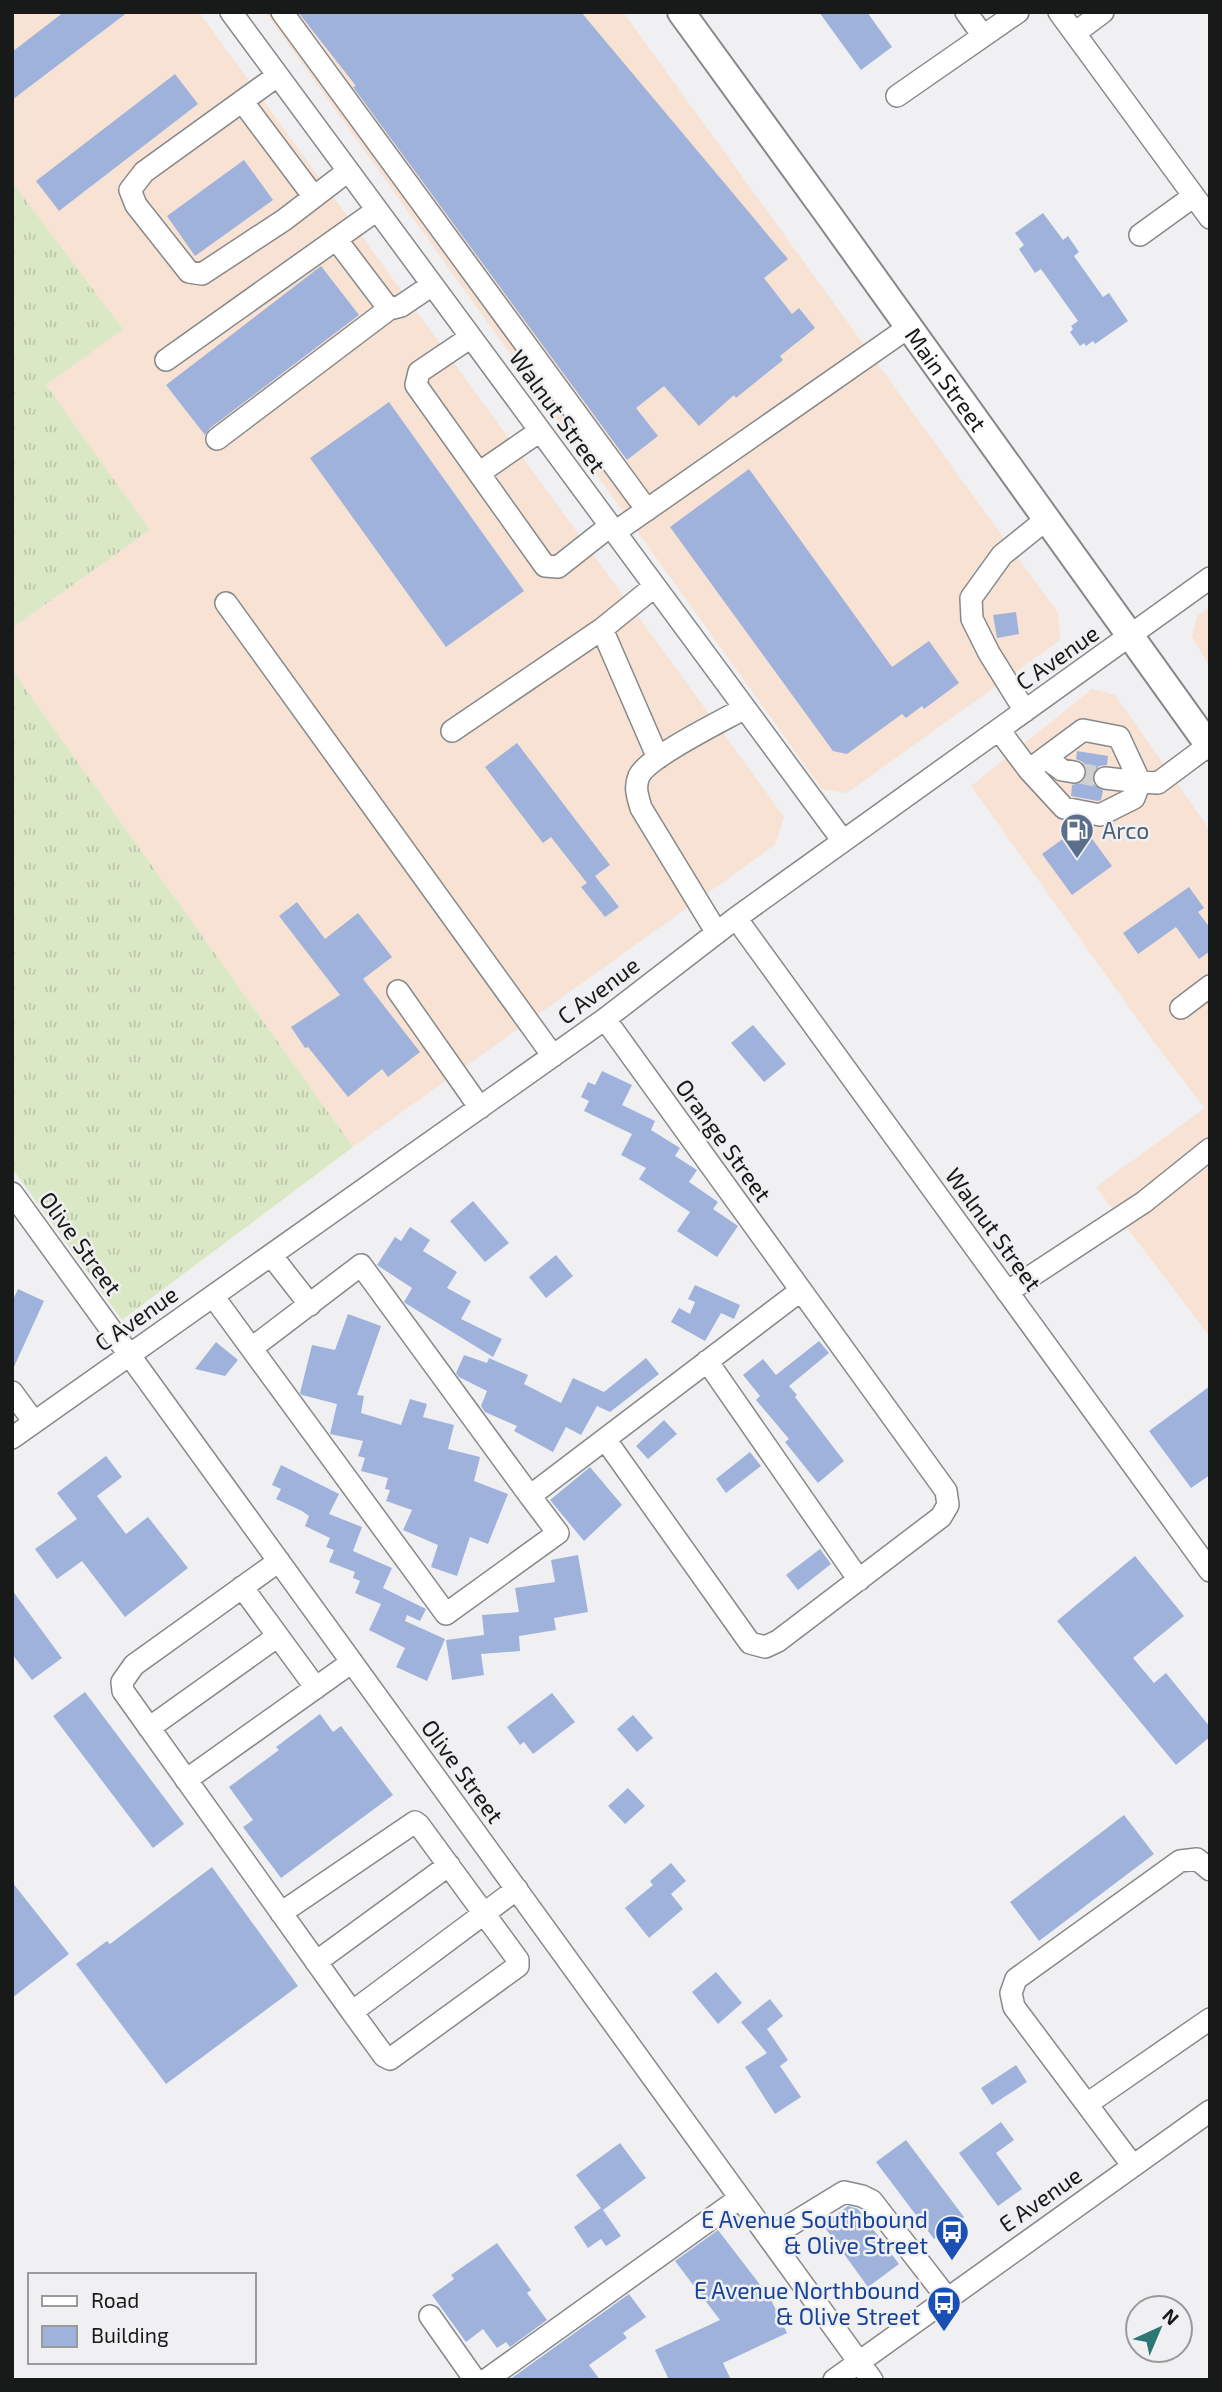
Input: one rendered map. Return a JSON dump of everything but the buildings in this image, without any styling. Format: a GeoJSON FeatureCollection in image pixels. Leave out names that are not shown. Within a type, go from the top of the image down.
{"type":"FeatureCollection","features":[{"type":"Feature","properties":{"kind":"main road","name":"Main Street"},"geometry":{"type":"LineString","coordinates":[[681,12],[1048,518],[1209,746]]}},
{"type":"Feature","properties":{"kind":"street","name":"Walnut Street"},"geometry":{"type":"LineString","coordinates":[[230,12],[843,841]]}},
{"type":"Feature","properties":{"kind":"street"},"geometry":{"type":"LineString","coordinates":[[282,12],[647,510]]}},
{"type":"Feature","properties":{"kind":"street"},"geometry":{"type":"LineString","coordinates":[[966,12],[983,36]]}},
{"type":"Feature","properties":{"kind":"street"},"geometry":{"type":"LineString","coordinates":[[897,96],[1018,12]]}},
{"type":"Feature","properties":{"kind":"street"},"geometry":{"type":"LineString","coordinates":[[1059,12],[1210,218]]}},
{"type":"Feature","properties":{"kind":"street"},"geometry":{"type":"LineString","coordinates":[[1074,33],[1102,12]]}},
{"type":"Feature","properties":{"kind":"street"},"geometry":{"type":"LineString","coordinates":[[277,76],[144,172],[130,190],[136,205],[189,272],[202,274],[284,220],[348,171]]}},
{"type":"Feature","properties":{"kind":"street"},"geometry":{"type":"LineString","coordinates":[[242,100],[314,197]]}},
{"type":"Feature","properties":{"kind":"street"},"geometry":{"type":"LineString","coordinates":[[1140,235],[1194,196]]}},
{"type":"Feature","properties":{"kind":"street"},"geometry":{"type":"LineString","coordinates":[[166,360],[377,210]]}},
{"type":"Feature","properties":{"kind":"street"},"geometry":{"type":"LineString","coordinates":[[336,239],[389,309]]}},
{"type":"Feature","properties":{"kind":"street"},"geometry":{"type":"LineString","coordinates":[[217,439],[389,309],[401,306],[432,285]]}},
{"type":"Feature","properties":{"kind":"street"},"geometry":{"type":"LineString","coordinates":[[471,337],[419,373],[416,385],[545,566],[558,567],[613,529],[647,510],[909,327]]}},
{"type":"Feature","properties":{"kind":"street"},"geometry":{"type":"LineString","coordinates":[[479,473],[540,431]]}},
{"type":"Feature","properties":{"kind":"street"},"geometry":{"type":"LineString","coordinates":[[1025,711],[972,619],[971,598],[1002,555],[1048,518]]}},
{"type":"Feature","properties":{"kind":"street"},"geometry":{"type":"LineString","coordinates":[[452,731],[602,629],[655,586]]}},
{"type":"Feature","properties":{"kind":"street","name":"C Avenue"},"geometry":{"type":"LineString","coordinates":[[12,1438],[605,1019],[736,918],[1025,711],[1132,636],[1206,590]]}},
{"type":"Feature","properties":{"kind":"street"},"geometry":{"type":"LineString","coordinates":[[226,603],[553,1056]]}},
{"type":"Feature","properties":{"kind":"street"},"geometry":{"type":"LineString","coordinates":[[602,629],[658,758]]}},
{"type":"Feature","properties":{"kind":"street"},"geometry":{"type":"LineString","coordinates":[[717,933],[640,808],[635,788],[640,774],[658,758],[745,708]]}},
{"type":"Feature","properties":{"kind":"street"},"geometry":{"type":"LineString","coordinates":[[999,730],[1037,764],[1064,808],[1100,815],[1134,797],[1140,782],[1119,737],[1083,730],[1037,764]]}},
{"type":"Feature","properties":{"kind":"street"},"geometry":{"type":"LineString","coordinates":[[1105,778],[1158,782],[1209,746]]}},
{"type":"Feature","properties":{"kind":"street"},"geometry":{"type":"LineString","coordinates":[[1037,764],[1074,772]]}},
{"type":"Feature","properties":{"kind":"street","name":"Walnut Street"},"geometry":{"type":"LineString","coordinates":[[736,918],[1210,1571]]}},
{"type":"Feature","properties":{"kind":"street"},"geometry":{"type":"LineString","coordinates":[[1181,1008],[1210,986]]}},
{"type":"Feature","properties":{"kind":"street"},"geometry":{"type":"LineString","coordinates":[[398,991],[480,1108]]}},
{"type":"Feature","properties":{"kind":"street","name":"Orange Street"},"geometry":{"type":"LineString","coordinates":[[605,1019],[946,1491],[948,1505],[941,1517],[778,1641],[765,1647],[750,1643],[605,1439]]}},
{"type":"Feature","properties":{"kind":"street"},"geometry":{"type":"LineString","coordinates":[[1007,1292],[1144,1202],[1210,1149]]}},
{"type":"Feature","properties":{"kind":"street","name":"Olive Street"},"geometry":{"type":"LineString","coordinates":[[12,1192],[872,2380]]}},
{"type":"Feature","properties":{"kind":"street"},"geometry":{"type":"LineString","coordinates":[[271,1255],[310,1305]]}},
{"type":"Feature","properties":{"kind":"street"},"geometry":{"type":"LineString","coordinates":[[213,1296],[446,1614],[558,1533],[361,1265],[252,1348]]}},
{"type":"Feature","properties":{"kind":"street"},"geometry":{"type":"LineString","coordinates":[[530,1496],[800,1291]]}},
{"type":"Feature","properties":{"kind":"street"},"geometry":{"type":"LineString","coordinates":[[707,1361],[859,1580]]}},
{"type":"Feature","properties":{"kind":"street"},"geometry":{"type":"LineString","coordinates":[[12,1392],[34,1422]]}},
{"type":"Feature","properties":{"kind":"street"},"geometry":{"type":"LineString","coordinates":[[279,1561],[134,1665],[122,1682],[123,1691],[186,1780],[281,1913],[316,1962],[384,2056],[390,2059],[518,1966],[519,1960],[415,1822],[281,1913]]}},
{"type":"Feature","properties":{"kind":"street"},"geometry":{"type":"LineString","coordinates":[[242,1587],[317,1688]]}},
{"type":"Feature","properties":{"kind":"street"},"geometry":{"type":"LineString","coordinates":[[149,1728],[278,1636]]}},
{"type":"Feature","properties":{"kind":"street"},"geometry":{"type":"LineString","coordinates":[[186,1780],[352,1662]]}},
{"type":"Feature","properties":{"kind":"street"},"geometry":{"type":"LineString","coordinates":[[1133,2166],[1014,2007],[1011,1993],[1016,1979],[1180,1861],[1196,1859],[1210,1870]]}},
{"type":"Feature","properties":{"kind":"street"},"geometry":{"type":"LineString","coordinates":[[316,1962],[449,1865]]}},
{"type":"Feature","properties":{"kind":"street"},"geometry":{"type":"LineString","coordinates":[[352,2012],[517,1889]]}},
{"type":"Feature","properties":{"kind":"street"},"geometry":{"type":"LineString","coordinates":[[1087,2104],[1210,2019]]}},
{"type":"Feature","properties":{"kind":"street","name":"E Avenue"},"geometry":{"type":"LineString","coordinates":[[834,2380],[1210,2111]]}},
{"type":"Feature","properties":{"kind":"street"},"geometry":{"type":"LineString","coordinates":[[769,2238],[844,2192],[862,2196],[872,2201],[947,2298]]}},
{"type":"Feature","properties":{"kind":"street"},"geometry":{"type":"LineString","coordinates":[[485,2380],[740,2198]]}},
{"type":"Feature","properties":{"kind":"street"},"geometry":{"type":"LineString","coordinates":[[430,2316],[475,2380]]}},
{"type":"Feature","properties":{"kind":"shaded area"},"geometry":{"type":"Polygon","coordinates":[[[12,12],[199,12],[784,817],[775,845],[353,1147],[12,670],[12,628],[150,530],[45,385],[122,329],[12,182],[12,12]]]}},
{"type":"Feature","properties":{"kind":"shaded area"},"geometry":{"type":"Polygon","coordinates":[[[265,12],[623,12],[1058,613],[1060,640],[847,793],[822,789],[265,12]]]}},
{"type":"Feature","properties":{"kind":"shaded area"},"geometry":{"type":"Polygon","coordinates":[[[1210,607],[1210,668],[1192,636],[1197,616],[1210,607]]]}},
{"type":"Feature","properties":{"kind":"shaded area"},"geometry":{"type":"Polygon","coordinates":[[[1092,689],[1115,695],[1210,830],[1210,1337],[1096,1187],[1205,1108],[1156,1045],[971,786],[1092,689]]]}},
{"type":"Feature","properties":{"kind":"green space"},"geometry":{"type":"Polygon","coordinates":[[[12,182],[123,329],[46,385],[150,530],[12,628],[12,182]]]}},
{"type":"Feature","properties":{"kind":"green space"},"geometry":{"type":"Polygon","coordinates":[[[12,670],[353,1147],[122,1320],[12,1168],[12,670]]]}},
{"type":"Feature","properties":{"kind":"tunnel"},"geometry":{"type":"LineString","coordinates":[[1074,772],[1105,778]]}},
{"type":"Feature","properties":{"kind":"place","name":"Arco"},"geometry":{"type":"Point","coordinates":[1077,860]}},
{"type":"Feature","properties":{"kind":"place","name":"E Avenue Southbound & Olive Street"},"geometry":{"type":"Point","coordinates":[952,2262]}},
{"type":"Feature","properties":{"kind":"place","name":"E Avenue Northbound & Olive Street"},"geometry":{"type":"Point","coordinates":[944,2333]}}]}
